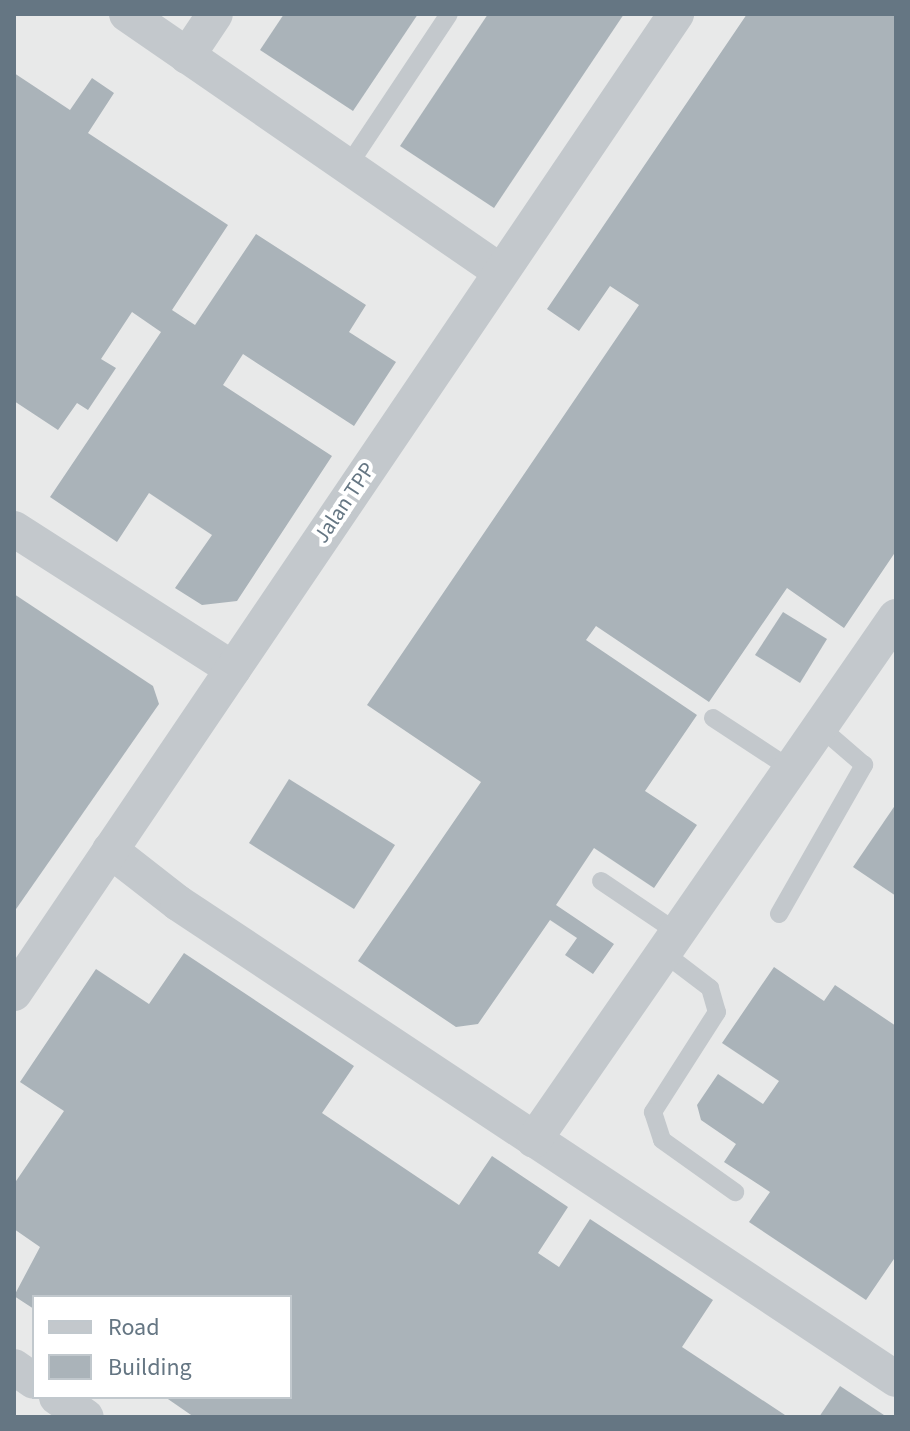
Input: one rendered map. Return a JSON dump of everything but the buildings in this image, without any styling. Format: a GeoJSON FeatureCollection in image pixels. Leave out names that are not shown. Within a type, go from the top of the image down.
{"type":"FeatureCollection","features":[{"type":"Feature","properties":{"kind":"street"},"geometry":{"type":"LineString","coordinates":[[127,14],[501,272]]}},
{"type":"Feature","properties":{"kind":"street"},"geometry":{"type":"LineString","coordinates":[[187,56],[215,14]]}},
{"type":"Feature","properties":{"kind":"street","name":"Jalan TPP"},"geometry":{"type":"LineString","coordinates":[[14,993],[676,14]]}},
{"type":"Feature","properties":{"kind":"street"},"geometry":{"type":"LineString","coordinates":[[14,529],[233,669]]}},
{"type":"Feature","properties":{"kind":"street"},"geometry":{"type":"LineString","coordinates":[[534,1140],[896,617]]}},
{"type":"Feature","properties":{"kind":"street"},"geometry":{"type":"LineString","coordinates":[[110,850],[534,1140],[896,1379]]}},
{"type":"Feature","properties":{"kind":"street"},"geometry":{"type":"LineString","coordinates":[[14,1367],[32,1380]]}},
{"type":"Feature","properties":{"kind":"street"},"geometry":{"type":"LineString","coordinates":[[60,1399],[86,1417]]}},
{"type":"Feature","properties":{"kind":"lane"},"geometry":{"type":"LineString","coordinates":[[348,166],[449,14]]}},
{"type":"Feature","properties":{"kind":"lane"},"geometry":{"type":"LineString","coordinates":[[713,718],[791,769]]}},
{"type":"Feature","properties":{"kind":"lane"},"geometry":{"type":"LineString","coordinates":[[779,914],[864,765],[820,727]]}},
{"type":"Feature","properties":{"kind":"lane"},"geometry":{"type":"LineString","coordinates":[[601,881],[671,943],[710,988],[717,1012],[653,1112],[662,1140],[735,1192]]}},
{"type":"Feature","properties":{"kind":"shaded area"},"geometry":{"type":"Polygon","coordinates":[[[14,14],[896,14],[896,1417],[14,1417],[14,14]]]}}]}
